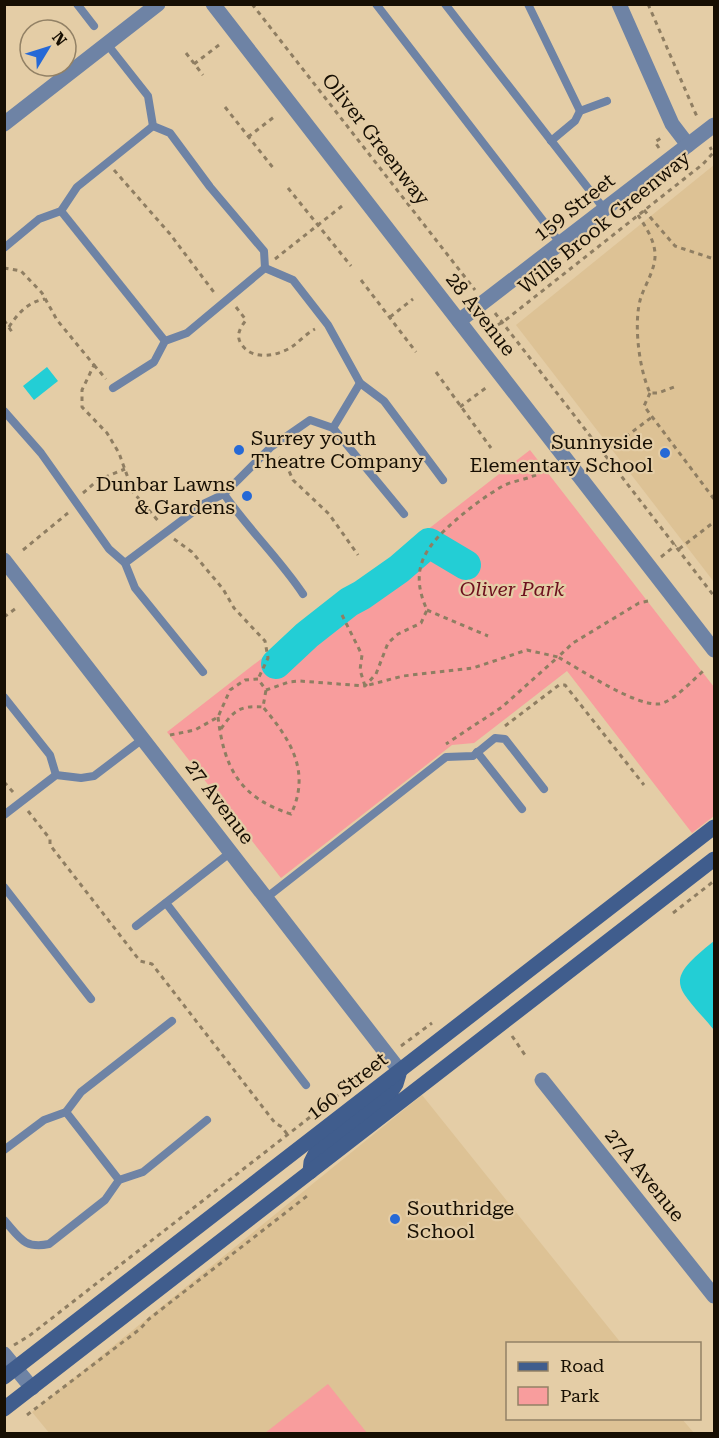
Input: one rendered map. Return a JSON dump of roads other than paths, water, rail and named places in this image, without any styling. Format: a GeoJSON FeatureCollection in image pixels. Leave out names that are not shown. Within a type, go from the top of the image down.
{"type":"FeatureCollection","features":[{"type":"Feature","properties":{"kind":"main road","name":"160 Street"},"geometry":{"type":"LineString","coordinates":[[11,1373],[714,827]]}},
{"type":"Feature","properties":{"kind":"main road"},"geometry":{"type":"LineString","coordinates":[[4,1409],[714,859]]}},
{"type":"Feature","properties":{"kind":"main road"},"geometry":{"type":"LineString","coordinates":[[310,1172],[311,1162],[317,1150],[389,1095],[400,1071]]}},
{"type":"Feature","properties":{"kind":"street"},"geometry":{"type":"LineString","coordinates":[[4,124],[158,4]]}},
{"type":"Feature","properties":{"kind":"street","name":"28 Avenue"},"geometry":{"type":"LineString","coordinates":[[213,4],[714,650]]}},
{"type":"Feature","properties":{"kind":"street"},"geometry":{"type":"LineString","coordinates":[[619,4],[672,124],[688,145]]}},
{"type":"Feature","properties":{"kind":"street","name":"159 Street"},"geometry":{"type":"LineString","coordinates":[[459,321],[688,145],[707,124]]}},
{"type":"Feature","properties":{"kind":"street","name":"27 Avenue"},"geometry":{"type":"LineString","coordinates":[[4,560],[400,1071]]}},
{"type":"Feature","properties":{"kind":"street","name":"27A Avenue"},"geometry":{"type":"LineString","coordinates":[[542,1080],[714,1296]]}},
{"type":"Feature","properties":{"kind":"street"},"geometry":{"type":"LineString","coordinates":[[4,1353],[11,1373],[32,1388]]}},
{"type":"Feature","properties":{"kind":"lane"},"geometry":{"type":"LineString","coordinates":[[76,4],[94,26]]}},
{"type":"Feature","properties":{"kind":"lane"},"geometry":{"type":"LineString","coordinates":[[376,4],[561,244]]}},
{"type":"Feature","properties":{"kind":"lane"},"geometry":{"type":"LineString","coordinates":[[445,4],[605,210]]}},
{"type":"Feature","properties":{"kind":"lane"},"geometry":{"type":"LineString","coordinates":[[528,4],[580,111]]}},
{"type":"Feature","properties":{"kind":"lane"},"geometry":{"type":"LineString","coordinates":[[107,44],[148,96],[153,126]]}},
{"type":"Feature","properties":{"kind":"lane"},"geometry":{"type":"LineString","coordinates":[[551,141],[575,121],[580,111],[607,101]]}},
{"type":"Feature","properties":{"kind":"lane"},"geometry":{"type":"LineString","coordinates":[[4,248],[39,219],[61,211],[77,187],[153,126]]}},
{"type":"Feature","properties":{"kind":"lane"},"geometry":{"type":"LineString","coordinates":[[153,126],[170,133],[210,187],[264,251],[265,268]]}},
{"type":"Feature","properties":{"kind":"lane"},"geometry":{"type":"LineString","coordinates":[[61,211],[165,340]]}},
{"type":"Feature","properties":{"kind":"lane"},"geometry":{"type":"LineString","coordinates":[[265,268],[293,280],[328,325],[360,383],[384,401],[443,480]]}},
{"type":"Feature","properties":{"kind":"lane"},"geometry":{"type":"LineString","coordinates":[[113,387],[154,362],[165,340],[187,333],[265,268]]}},
{"type":"Feature","properties":{"kind":"lane"},"geometry":{"type":"LineString","coordinates":[[333,428],[360,383]]}},
{"type":"Feature","properties":{"kind":"lane"},"geometry":{"type":"LineString","coordinates":[[4,411],[41,453],[109,549],[125,563],[135,588],[203,672]]}},
{"type":"Feature","properties":{"kind":"lane"},"geometry":{"type":"LineString","coordinates":[[125,563],[205,503],[224,494],[271,447],[310,420],[333,428],[404,514]]}},
{"type":"Feature","properties":{"kind":"lane"},"geometry":{"type":"LineString","coordinates":[[224,494],[239,515],[284,565],[303,594]]}},
{"type":"Feature","properties":{"kind":"lane"},"geometry":{"type":"LineString","coordinates":[[4,697],[50,755],[56,775]]}},
{"type":"Feature","properties":{"kind":"lane"},"geometry":{"type":"LineString","coordinates":[[4,815],[56,775],[81,778],[94,776],[144,738]]}},
{"type":"Feature","properties":{"kind":"lane"},"geometry":{"type":"LineString","coordinates":[[266,898],[446,757],[473,756],[495,738],[505,739],[544,789]]}},
{"type":"Feature","properties":{"kind":"lane"},"geometry":{"type":"LineString","coordinates":[[477,752],[522,809]]}},
{"type":"Feature","properties":{"kind":"lane"},"geometry":{"type":"LineString","coordinates":[[136,926],[231,852]]}},
{"type":"Feature","properties":{"kind":"lane"},"geometry":{"type":"LineString","coordinates":[[4,888],[91,999]]}},
{"type":"Feature","properties":{"kind":"lane"},"geometry":{"type":"LineString","coordinates":[[166,903],[306,1085]]}},
{"type":"Feature","properties":{"kind":"lane"},"geometry":{"type":"LineString","coordinates":[[4,1150],[44,1120],[66,1112],[81,1092],[172,1021]]}},
{"type":"Feature","properties":{"kind":"lane"},"geometry":{"type":"LineString","coordinates":[[66,1112],[119,1180]]}},
{"type":"Feature","properties":{"kind":"lane"},"geometry":{"type":"LineString","coordinates":[[4,1220],[25,1244],[38,1247],[49,1244],[105,1200],[119,1180],[142,1172],[207,1120]]}},
{"type":"Feature","properties":{"kind":"water"},"geometry":{"type":"Polygon","coordinates":[[[47,367],[58,381],[34,400],[23,386],[47,367]]]}},
{"type":"Feature","properties":{"kind":"water"},"geometry":{"type":"Polygon","coordinates":[[[714,941],[714,1030],[691,1003],[680,984],[686,966],[714,941]]]}},
{"type":"Feature","properties":{"kind":"waterway"},"geometry":{"type":"LineString","coordinates":[[276,664],[307,635],[349,602],[399,569],[429,543],[466,565]]}},
{"type":"Feature","properties":{"kind":"place","name":"Surrey youth Theatre Company"},"geometry":{"type":"Point","coordinates":[239,450]}},
{"type":"Feature","properties":{"kind":"place","name":"Sunnyside Elementary School"},"geometry":{"type":"Point","coordinates":[665,453]}},
{"type":"Feature","properties":{"kind":"place","name":"Dunbar Lawns & Gardens"},"geometry":{"type":"Point","coordinates":[247,496]}},
{"type":"Feature","properties":{"kind":"place","name":"Southridge School"},"geometry":{"type":"Point","coordinates":[395,1219]}},
{"type":"Feature","properties":{"kind":"park label","name":"Oliver Park"},"geometry":{"type":"Point","coordinates":[512,589]}}]}
